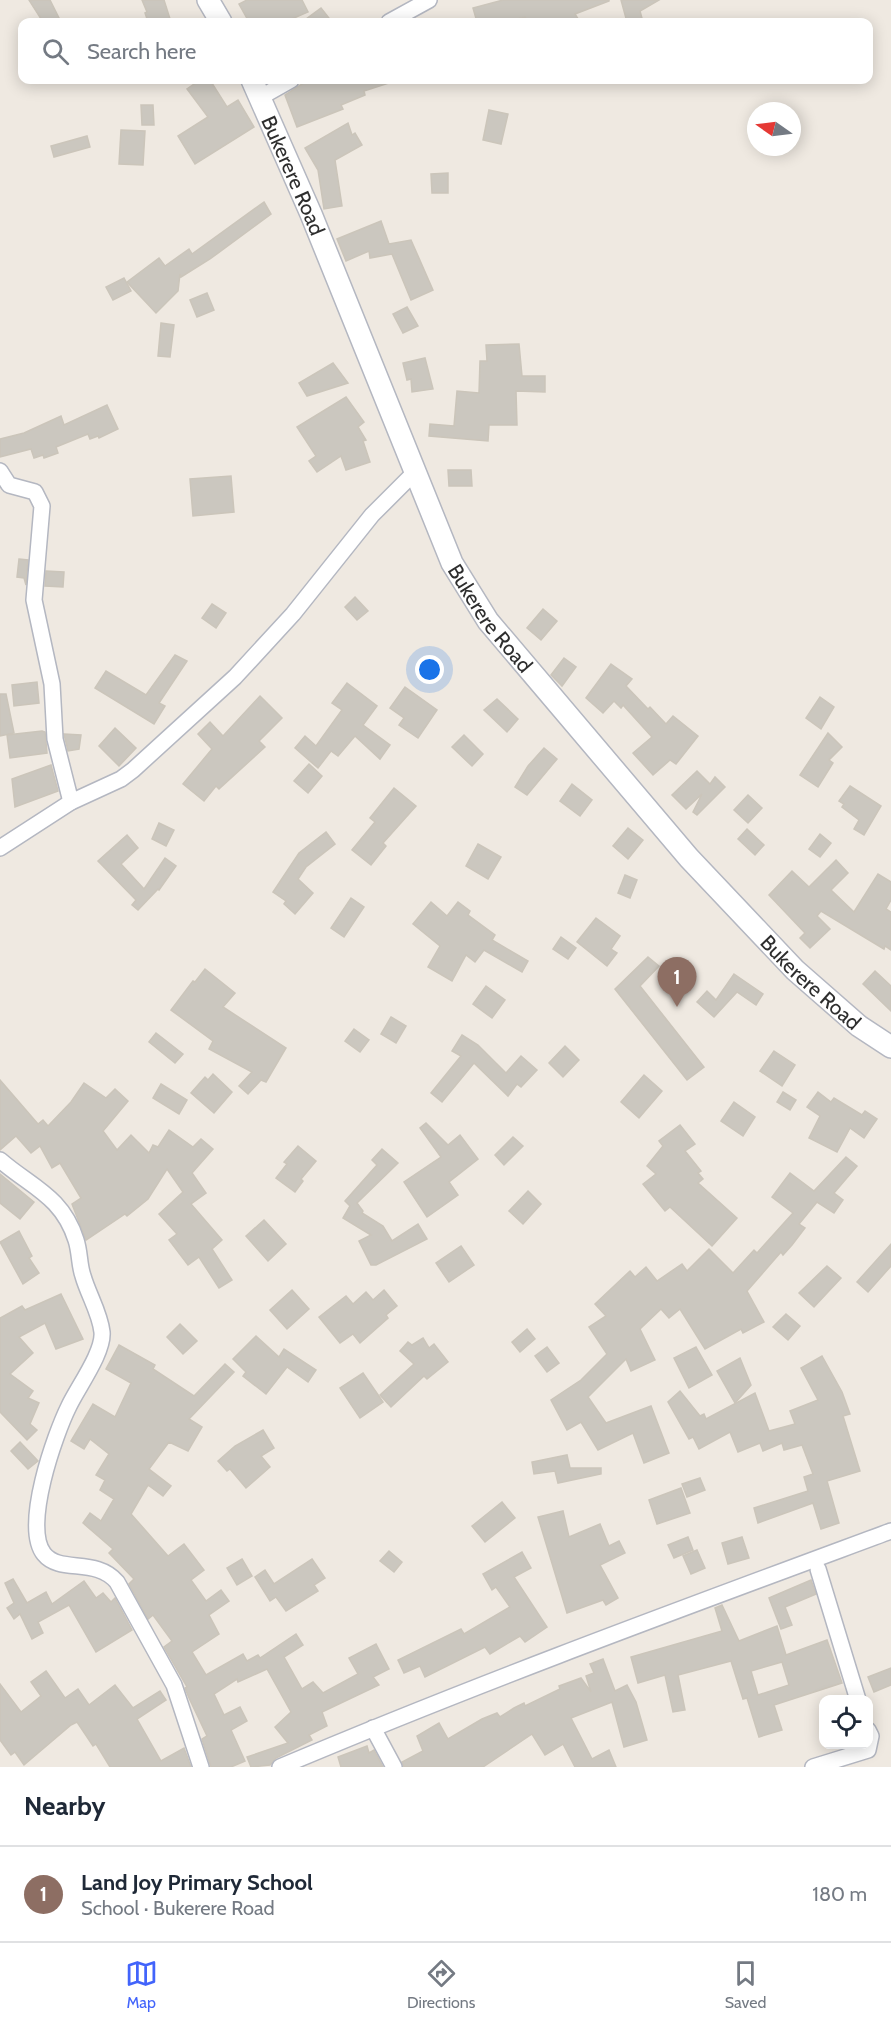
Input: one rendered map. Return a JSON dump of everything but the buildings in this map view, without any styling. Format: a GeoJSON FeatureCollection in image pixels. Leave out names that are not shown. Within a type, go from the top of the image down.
{"type":"FeatureCollection","features":[{"type":"Feature","properties":{"kind":"street"},"geometry":{"type":"LineString","coordinates":[[208,0],[219,18]]}},
{"type":"Feature","properties":{"kind":"street"},"geometry":{"type":"LineString","coordinates":[[396,18],[429,0]]}},
{"type":"Feature","properties":{"kind":"street"},"geometry":{"type":"LineString","coordinates":[[256,88],[274,84]]}},
{"type":"Feature","properties":{"kind":"street","name":"Bukerere Road"},"geometry":{"type":"LineString","coordinates":[[256,88],[452,563],[488,621],[689,858],[795,970],[859,1026],[891,1047]]}},
{"type":"Feature","properties":{"kind":"street"},"geometry":{"type":"LineString","coordinates":[[0,471],[9,485],[35,492],[42,506],[34,600],[52,684],[55,739],[71,802]]}},
{"type":"Feature","properties":{"kind":"street"},"geometry":{"type":"LineString","coordinates":[[0,849],[71,802],[134,771],[235,677],[292,614],[372,515],[415,472]]}},
{"type":"Feature","properties":{"kind":"street"},"geometry":{"type":"LineString","coordinates":[[0,1160],[48,1194],[64,1216],[76,1240],[82,1275],[102,1332],[100,1347],[69,1406],[53,1444],[38,1514],[37,1538],[43,1553],[52,1562],[104,1569],[117,1582],[174,1685],[201,1767]]}},
{"type":"Feature","properties":{"kind":"street"},"geometry":{"type":"LineString","coordinates":[[280,1767],[373,1728],[891,1531]]}},
{"type":"Feature","properties":{"kind":"street"},"geometry":{"type":"LineString","coordinates":[[818,1569],[856,1695]]}},
{"type":"Feature","properties":{"kind":"street"},"geometry":{"type":"LineString","coordinates":[[373,1728],[394,1767]]}},
{"type":"Feature","properties":{"kind":"street"},"geometry":{"type":"LineString","coordinates":[[813,1767],[868,1749]]}},
{"type":"Feature","properties":{"kind":"place","name":"Land Joy Primary School"},"geometry":{"type":"Point","coordinates":[677,1007]}}]}
